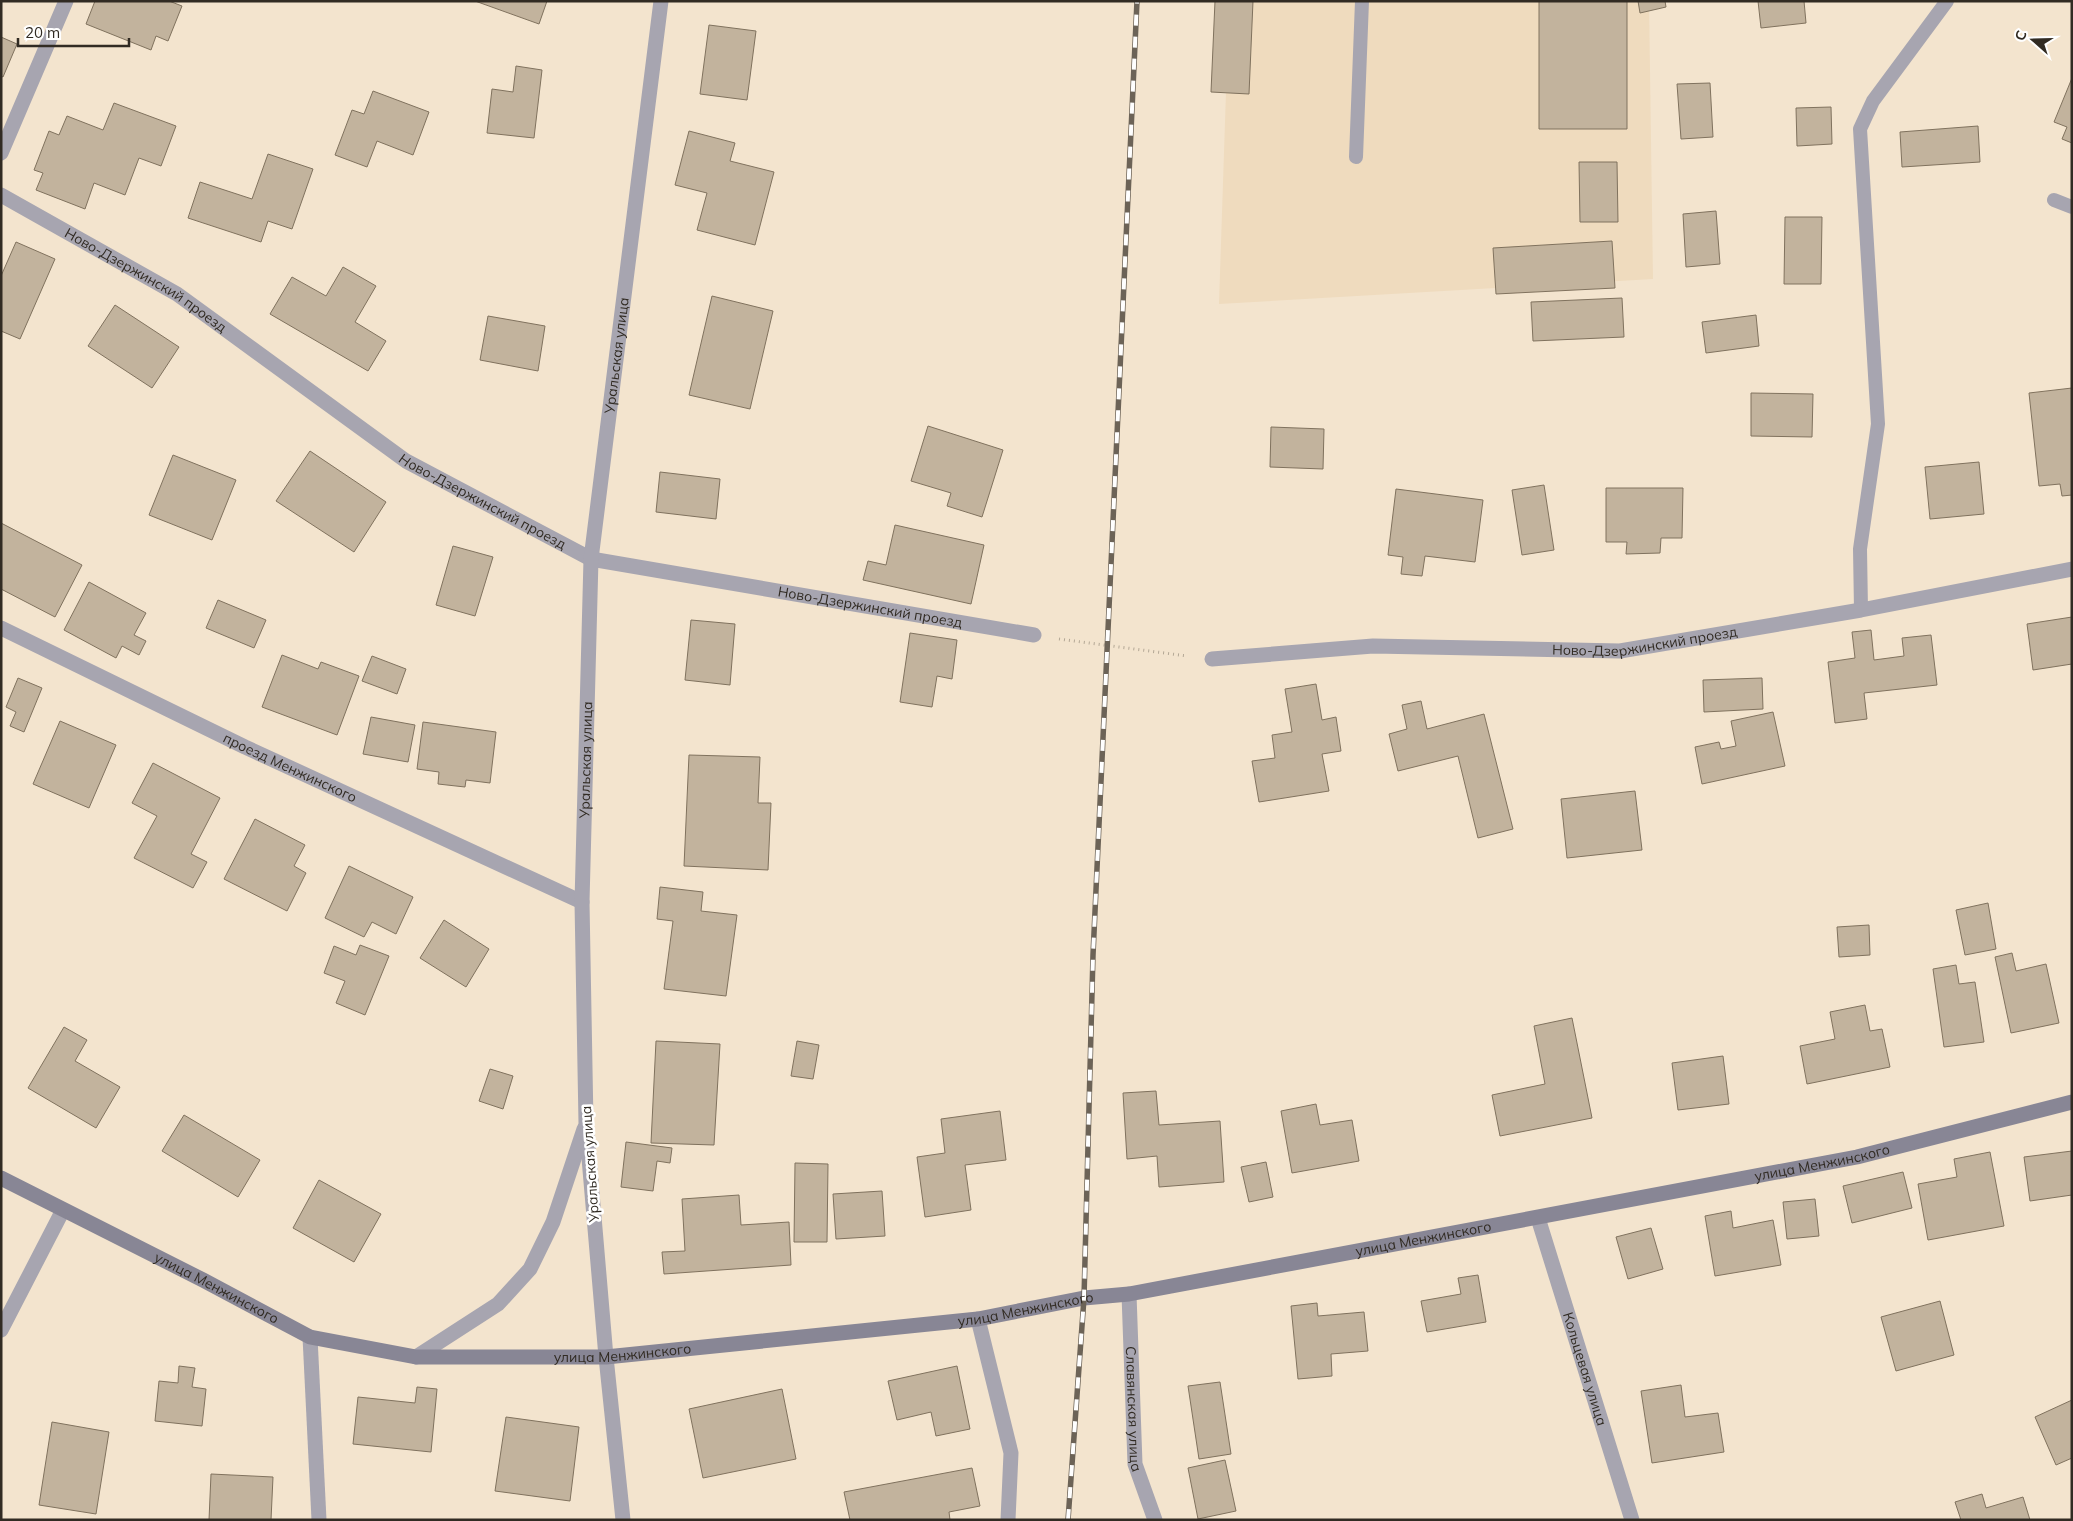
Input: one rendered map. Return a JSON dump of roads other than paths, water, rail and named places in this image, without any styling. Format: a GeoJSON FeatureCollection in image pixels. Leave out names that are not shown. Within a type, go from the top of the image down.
{"type":"FeatureCollection","features":[{"type":"Feature","properties":{"kind":"street"},"geometry":{"type":"LineString","coordinates":[[1,153],[66,1]]}},
{"type":"Feature","properties":{"kind":"street","name":"Уральская улица"},"geometry":{"type":"LineString","coordinates":[[623,1520],[606,1357],[586,1123],[582,902],[591,558],[661,1]]}},
{"type":"Feature","properties":{"kind":"street","name":"Ново-Дзержинский проезд"},"geometry":{"type":"LineString","coordinates":[[1,194],[177,294],[406,461],[591,558],[1034,635]]}},
{"type":"Feature","properties":{"kind":"street","name":"Ново-Дзержинский проезд"},"geometry":{"type":"LineString","coordinates":[[1212,660],[1373,646],[1620,651],[1861,610],[2072,569]]}},
{"type":"Feature","properties":{"kind":"street","name":"проезд Менжинского"},"geometry":{"type":"LineString","coordinates":[[1,628],[245,748],[582,902]]}},
{"type":"Feature","properties":{"kind":"street","name":"улица Менжинского"},"geometry":{"type":"LineString","coordinates":[[1,1178],[310,1336],[416,1357],[606,1357],[978,1319],[1084,1298],[1129,1294],[1857,1157],[2072,1102]]}},
{"type":"Feature","properties":{"kind":"street"},"geometry":{"type":"LineString","coordinates":[[416,1357],[498,1304],[530,1269],[553,1222],[586,1123]]}},
{"type":"Feature","properties":{"kind":"street"},"geometry":{"type":"LineString","coordinates":[[1,1330],[63,1210]]}},
{"type":"Feature","properties":{"kind":"street","name":"Кольцевая улица"},"geometry":{"type":"LineString","coordinates":[[1538,1218],[1632,1520]]}},
{"type":"Feature","properties":{"kind":"street","name":"Славянская улица"},"geometry":{"type":"LineString","coordinates":[[1129,1294],[1135,1464],[1155,1520]]}},
{"type":"Feature","properties":{"kind":"street"},"geometry":{"type":"LineString","coordinates":[[978,1319],[1011,1453],[1008,1520]]}},
{"type":"Feature","properties":{"kind":"street"},"geometry":{"type":"LineString","coordinates":[[310,1336],[319,1520]]}},
{"type":"Feature","properties":{"kind":"lane"},"geometry":{"type":"LineString","coordinates":[[1356,157],[1362,1]]}},
{"type":"Feature","properties":{"kind":"lane"},"geometry":{"type":"LineString","coordinates":[[1861,610],[1860,549],[1878,424],[1860,129],[1873,101],[1947,1]]}},
{"type":"Feature","properties":{"kind":"lane"},"geometry":{"type":"LineString","coordinates":[[2054,200],[2072,207]]}},
{"type":"Feature","properties":{"kind":"railway"},"geometry":{"type":"LineString","coordinates":[[1068,1520],[1084,1298],[1093,955],[1137,1]]}}]}
